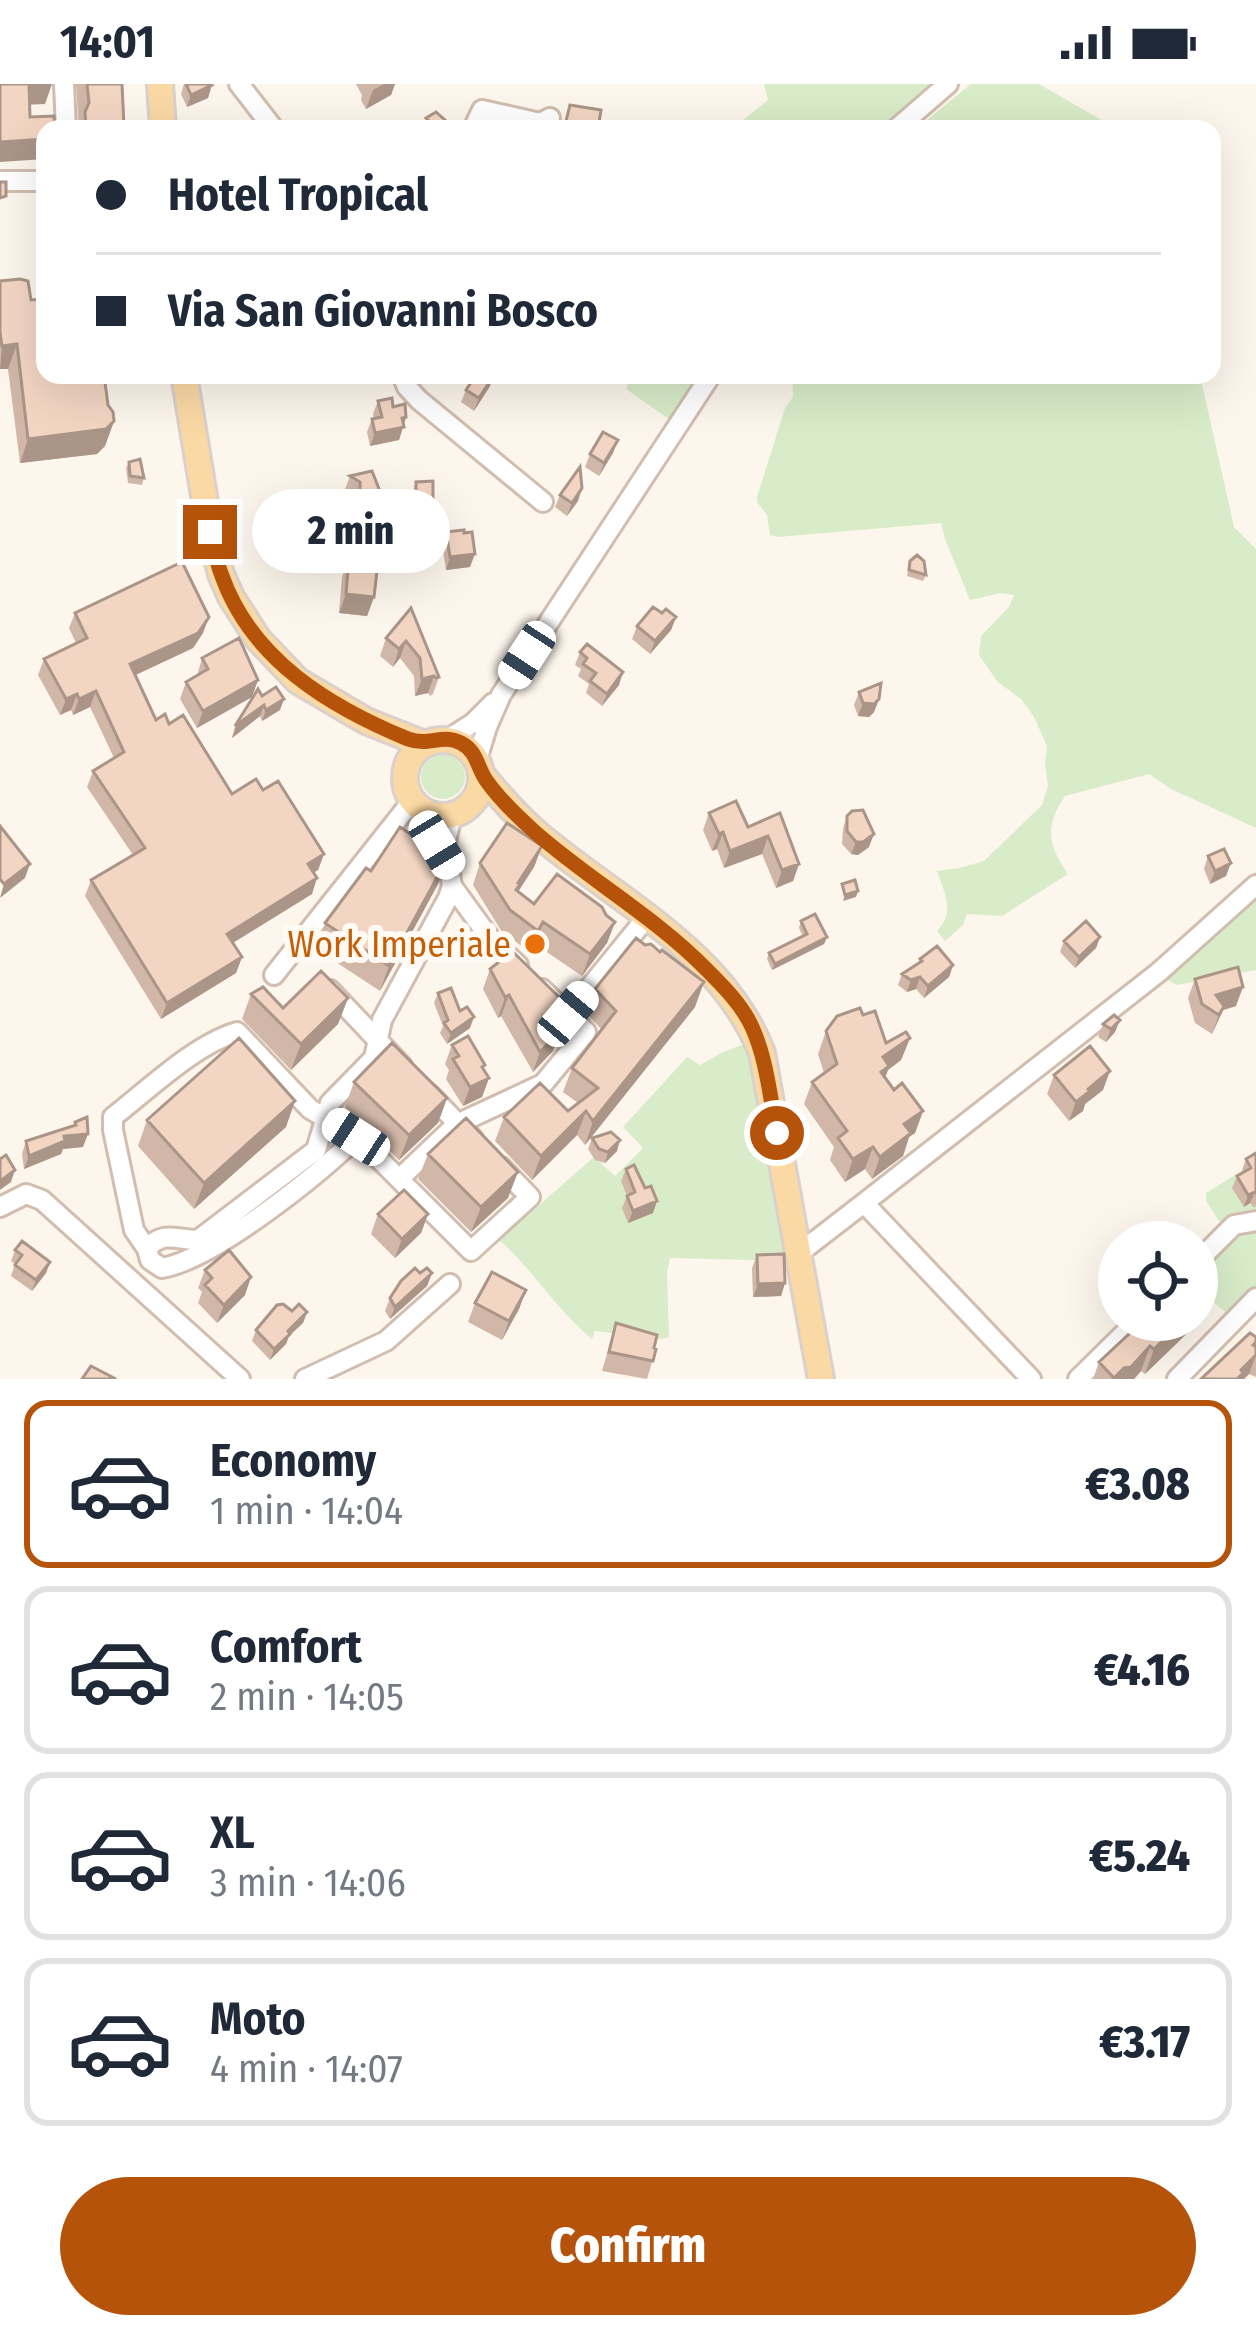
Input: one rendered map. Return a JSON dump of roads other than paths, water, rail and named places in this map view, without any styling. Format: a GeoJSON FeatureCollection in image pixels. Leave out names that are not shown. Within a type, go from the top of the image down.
{"type":"FeatureCollection","features":[{"type":"Feature","properties":{"kind":"main road"},"geometry":{"type":"LineString","coordinates":[[160,84],[162,120]]}},
{"type":"Feature","properties":{"kind":"main road"},"geometry":{"type":"LineString","coordinates":[[185,384],[221,574],[258,639],[298,681],[366,721],[436,742],[460,743],[508,806],[537,834],[676,939],[730,994],[751,1024],[762,1053],[821,1379]]}},
{"type":"Feature","properties":{"kind":"main road"},"geometry":{"type":"LineString","coordinates":[[366,721],[406,768]]}},
{"type":"Feature","properties":{"kind":"main road"},"geometry":{"type":"LineString","coordinates":[[436,742],[416,751],[406,768],[404,780],[415,804],[440,816],[460,812],[503,817],[537,834]]}},
{"type":"Feature","properties":{"kind":"main road"},"geometry":{"type":"LineString","coordinates":[[460,812],[481,788],[480,768]]}},
{"type":"Feature","properties":{"kind":"street"},"geometry":{"type":"LineString","coordinates":[[64,84],[66,120]]}},
{"type":"Feature","properties":{"kind":"street"},"geometry":{"type":"LineString","coordinates":[[239,84],[267,120]]}},
{"type":"Feature","properties":{"kind":"street"},"geometry":{"type":"LineString","coordinates":[[906,120],[948,84]]}},
{"type":"Feature","properties":{"kind":"street"},"geometry":{"type":"LineString","coordinates":[[477,120],[482,110],[523,120]]}},
{"type":"Feature","properties":{"kind":"street"},"geometry":{"type":"LineString","coordinates":[[0,181],[36,182]]}},
{"type":"Feature","properties":{"kind":"street"},"geometry":{"type":"LineString","coordinates":[[406,384],[418,400],[542,502]]}},
{"type":"Feature","properties":{"kind":"street"},"geometry":{"type":"LineString","coordinates":[[480,768],[487,727],[501,695],[705,384]]}},
{"type":"Feature","properties":{"kind":"street"},"geometry":{"type":"LineString","coordinates":[[436,742],[473,723],[501,695]]}},
{"type":"Feature","properties":{"kind":"street"},"geometry":{"type":"LineString","coordinates":[[274,975],[415,804],[451,876],[493,941],[586,1032],[543,1084],[458,1124],[399,1179]]}},
{"type":"Feature","properties":{"kind":"street"},"geometry":{"type":"LineString","coordinates":[[146,1249],[166,1236],[198,1240],[316,1150],[330,1103],[374,1058],[382,1020],[451,876],[446,845],[460,812]]}},
{"type":"Feature","properties":{"kind":"street"},"geometry":{"type":"LineString","coordinates":[[798,1254],[1159,972],[1256,885]]}},
{"type":"Feature","properties":{"kind":"street"},"geometry":{"type":"LineString","coordinates":[[568,1014],[647,917]]}},
{"type":"Feature","properties":{"kind":"street"},"geometry":{"type":"LineString","coordinates":[[323,982],[530,1197],[471,1251],[356,1137],[310,1109],[237,1032],[177,1066],[113,1117],[134,1230],[150,1260],[162,1268],[175,1266],[329,1164],[356,1137]]}},
{"type":"Feature","properties":{"kind":"street"},"geometry":{"type":"LineString","coordinates":[[0,1208],[26,1194],[42,1200],[240,1379]]}},
{"type":"Feature","properties":{"kind":"street"},"geometry":{"type":"LineString","coordinates":[[864,1204],[1031,1379]]}},
{"type":"Feature","properties":{"kind":"street"},"geometry":{"type":"LineString","coordinates":[[1218,1241],[1234,1225],[1256,1221]]}},
{"type":"Feature","properties":{"kind":"street"},"geometry":{"type":"LineString","coordinates":[[304,1379],[386,1341],[450,1284]]}},
{"type":"Feature","properties":{"kind":"street"},"geometry":{"type":"LineString","coordinates":[[1177,1379],[1256,1298]]}},
{"type":"Feature","properties":{"kind":"street"},"geometry":{"type":"LineString","coordinates":[[1078,1379],[1117,1341]]}},
{"type":"Feature","properties":{"kind":"place","name":"Work Imperiale"},"geometry":{"type":"Point","coordinates":[535,944]}}]}
